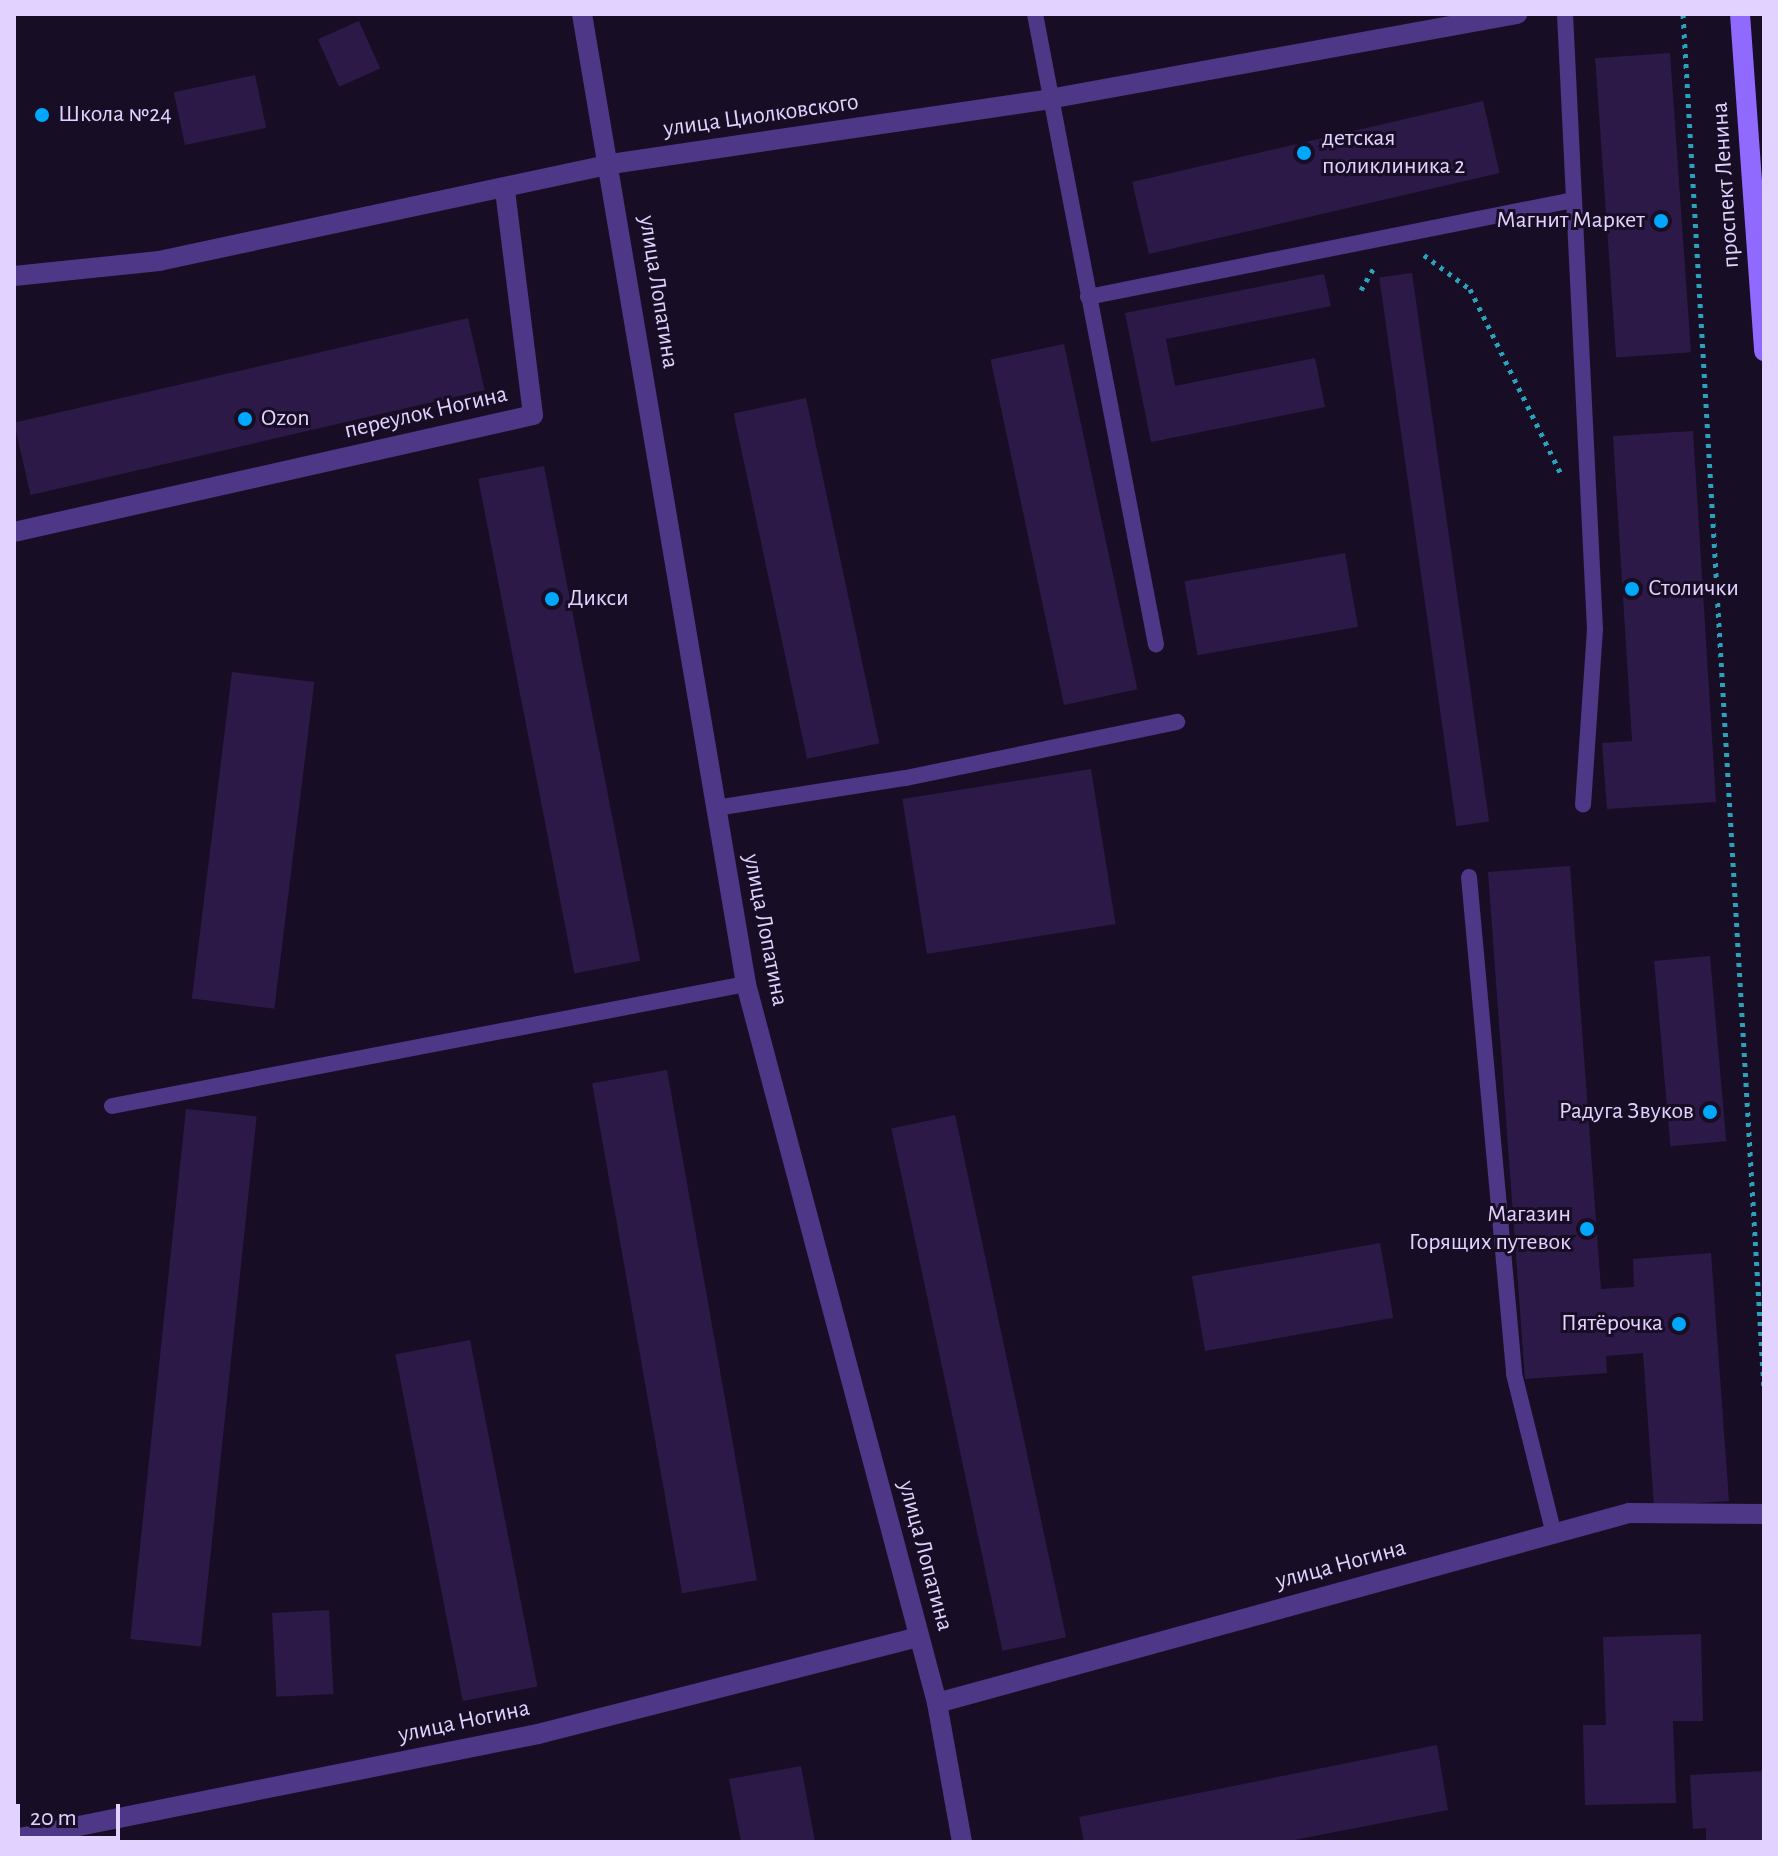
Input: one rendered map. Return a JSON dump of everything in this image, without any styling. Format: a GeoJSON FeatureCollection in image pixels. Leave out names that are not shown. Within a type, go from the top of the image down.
{"type":"FeatureCollection","features":[{"type":"Feature","properties":{"kind":"main road","name":"проспект Ленина"},"geometry":{"type":"LineString","coordinates":[[1740,14],[1764,351]]}},
{"type":"Feature","properties":{"kind":"street","name":"улица Лопатина"},"geometry":{"type":"LineString","coordinates":[[582,14],[611,164],[746,984],[937,1703],[962,1842]]}},
{"type":"Feature","properties":{"kind":"street","name":"улица Циолковского"},"geometry":{"type":"LineString","coordinates":[[14,276],[159,261],[611,164],[1049,99],[1517,14]]}},
{"type":"Feature","properties":{"kind":"street","name":"переулок Ногина"},"geometry":{"type":"LineString","coordinates":[[14,532],[533,415],[505,189]]}},
{"type":"Feature","properties":{"kind":"street","name":"улица Ногина"},"geometry":{"type":"LineString","coordinates":[[937,1703],[1629,1513],[1764,1514]]}},
{"type":"Feature","properties":{"kind":"street","name":"улица Ногина"},"geometry":{"type":"LineString","coordinates":[[14,1839],[538,1734],[919,1637]]}},
{"type":"Feature","properties":{"kind":"lane"},"geometry":{"type":"LineString","coordinates":[[1035,14],[1156,645]]}},
{"type":"Feature","properties":{"kind":"lane"},"geometry":{"type":"LineString","coordinates":[[1565,14],[1595,629],[1583,805]]}},
{"type":"Feature","properties":{"kind":"lane"},"geometry":{"type":"LineString","coordinates":[[1088,297],[1395,233],[1573,200]]}},
{"type":"Feature","properties":{"kind":"lane"},"geometry":{"type":"LineString","coordinates":[[716,808],[906,778],[1177,722]]}},
{"type":"Feature","properties":{"kind":"lane"},"geometry":{"type":"LineString","coordinates":[[1469,877],[1514,1374],[1554,1534]]}},
{"type":"Feature","properties":{"kind":"lane"},"geometry":{"type":"LineString","coordinates":[[112,1106],[746,984]]}},
{"type":"Feature","properties":{"kind":"path"},"geometry":{"type":"LineString","coordinates":[[1683,14],[1764,1391]]}},
{"type":"Feature","properties":{"kind":"path"},"geometry":{"type":"LineString","coordinates":[[1395,233],[1470,289],[1567,485]]}},
{"type":"Feature","properties":{"kind":"building"},"geometry":{"type":"Polygon","coordinates":[[[359,21],[380,69],[339,87],[318,39],[359,21]]]}},
{"type":"Feature","properties":{"kind":"building"},"geometry":{"type":"Polygon","coordinates":[[[1670,53],[1691,352],[1616,358],[1595,58],[1670,53]]]}},
{"type":"Feature","properties":{"kind":"building"},"geometry":{"type":"Polygon","coordinates":[[[255,75],[266,128],[185,145],[174,92],[255,75]]]}},
{"type":"Feature","properties":{"kind":"building"},"geometry":{"type":"Polygon","coordinates":[[[1483,101],[1500,173],[1149,254],[1132,182],[1483,101]]]}},
{"type":"Feature","properties":{"kind":"building"},"geometry":{"type":"Polygon","coordinates":[[[1412,273],[1489,822],[1456,826],[1379,278],[1412,273]]]}},
{"type":"Feature","properties":{"kind":"building"},"geometry":{"type":"Polygon","coordinates":[[[1324,274],[1331,306],[1166,339],[1175,386],[1315,358],[1325,407],[1151,442],[1125,313],[1324,274]]]}},
{"type":"Feature","properties":{"kind":"building"},"geometry":{"type":"Polygon","coordinates":[[[468,318],[485,390],[31,495],[14,423],[468,318]]]}},
{"type":"Feature","properties":{"kind":"building"},"geometry":{"type":"Polygon","coordinates":[[[1064,344],[1137,689],[1064,705],[991,360],[1064,344]]]}},
{"type":"Feature","properties":{"kind":"building"},"geometry":{"type":"Polygon","coordinates":[[[806,398],[879,743],[807,759],[734,413],[806,398]]]}},
{"type":"Feature","properties":{"kind":"building"},"geometry":{"type":"Polygon","coordinates":[[[1693,431],[1716,802],[1607,809],[1602,743],[1632,741],[1613,436],[1693,431]]]}},
{"type":"Feature","properties":{"kind":"building"},"geometry":{"type":"Polygon","coordinates":[[[544,466],[640,961],[574,974],[478,479],[544,466]]]}},
{"type":"Feature","properties":{"kind":"building"},"geometry":{"type":"Polygon","coordinates":[[[1345,553],[1358,627],[1197,655],[1184,581],[1345,553]]]}},
{"type":"Feature","properties":{"kind":"building"},"geometry":{"type":"Polygon","coordinates":[[[232,672],[314,682],[274,1009],[192,999],[232,672]]]}},
{"type":"Feature","properties":{"kind":"building"},"geometry":{"type":"Polygon","coordinates":[[[1091,769],[1116,924],[927,954],[902,799],[1091,769]]]}},
{"type":"Feature","properties":{"kind":"building"},"geometry":{"type":"Polygon","coordinates":[[[1570,866],[1601,1289],[1634,1287],[1633,1259],[1711,1253],[1729,1501],[1654,1506],[1643,1353],[1606,1356],[1607,1373],[1525,1379],[1488,872],[1570,866]]]}},
{"type":"Feature","properties":{"kind":"building"},"geometry":{"type":"Polygon","coordinates":[[[1710,956],[1726,1141],[1670,1146],[1654,961],[1710,956]]]}},
{"type":"Feature","properties":{"kind":"building"},"geometry":{"type":"Polygon","coordinates":[[[667,1070],[757,1580],[682,1593],[592,1083],[667,1070]]]}},
{"type":"Feature","properties":{"kind":"building"},"geometry":{"type":"Polygon","coordinates":[[[186,1109],[257,1116],[201,1647],[130,1639],[186,1109]]]}},
{"type":"Feature","properties":{"kind":"building"},"geometry":{"type":"Polygon","coordinates":[[[955,1115],[1066,1637],[1002,1651],[891,1129],[955,1115]]]}},
{"type":"Feature","properties":{"kind":"building"},"geometry":{"type":"Polygon","coordinates":[[[1380,1243],[1393,1318],[1205,1351],[1192,1276],[1380,1243]]]}},
{"type":"Feature","properties":{"kind":"building"},"geometry":{"type":"Polygon","coordinates":[[[470,1340],[537,1687],[463,1701],[395,1355],[470,1340]]]}},
{"type":"Feature","properties":{"kind":"building"},"geometry":{"type":"Polygon","coordinates":[[[329,1610],[333,1694],[276,1697],[272,1613],[329,1610]]]}},
{"type":"Feature","properties":{"kind":"building"},"geometry":{"type":"Polygon","coordinates":[[[1701,1634],[1703,1721],[1673,1721],[1676,1803],[1585,1805],[1583,1725],[1606,1725],[1603,1637],[1701,1634]]]}},
{"type":"Feature","properties":{"kind":"building"},"geometry":{"type":"Polygon","coordinates":[[[1437,1745],[1448,1810],[1284,1842],[1084,1842],[1079,1817],[1437,1745]]]}},
{"type":"Feature","properties":{"kind":"building"},"geometry":{"type":"Polygon","coordinates":[[[801,1766],[815,1842],[741,1842],[729,1779],[801,1766]]]}},
{"type":"Feature","properties":{"kind":"building"},"geometry":{"type":"Polygon","coordinates":[[[1764,1771],[1764,1842],[1706,1842],[1706,1828],[1693,1829],[1690,1775],[1764,1771]]]}},
{"type":"Feature","properties":{"kind":"place","name":"Школа №24"},"geometry":{"type":"Point","coordinates":[42,115]}},
{"type":"Feature","properties":{"kind":"place","name":"детская поликлиника 2"},"geometry":{"type":"Point","coordinates":[1304,153]}},
{"type":"Feature","properties":{"kind":"place","name":"Магнит Маркет"},"geometry":{"type":"Point","coordinates":[1661,221]}},
{"type":"Feature","properties":{"kind":"place","name":"Ozon"},"geometry":{"type":"Point","coordinates":[245,419]}},
{"type":"Feature","properties":{"kind":"place","name":"Столички"},"geometry":{"type":"Point","coordinates":[1632,589]}},
{"type":"Feature","properties":{"kind":"place","name":"Дикси"},"geometry":{"type":"Point","coordinates":[552,599]}},
{"type":"Feature","properties":{"kind":"place","name":"Радуга Звуков"},"geometry":{"type":"Point","coordinates":[1710,1112]}},
{"type":"Feature","properties":{"kind":"place","name":"Магазин Горящих путевок"},"geometry":{"type":"Point","coordinates":[1587,1229]}},
{"type":"Feature","properties":{"kind":"place","name":"Пятёрочка"},"geometry":{"type":"Point","coordinates":[1679,1324]}}]}
